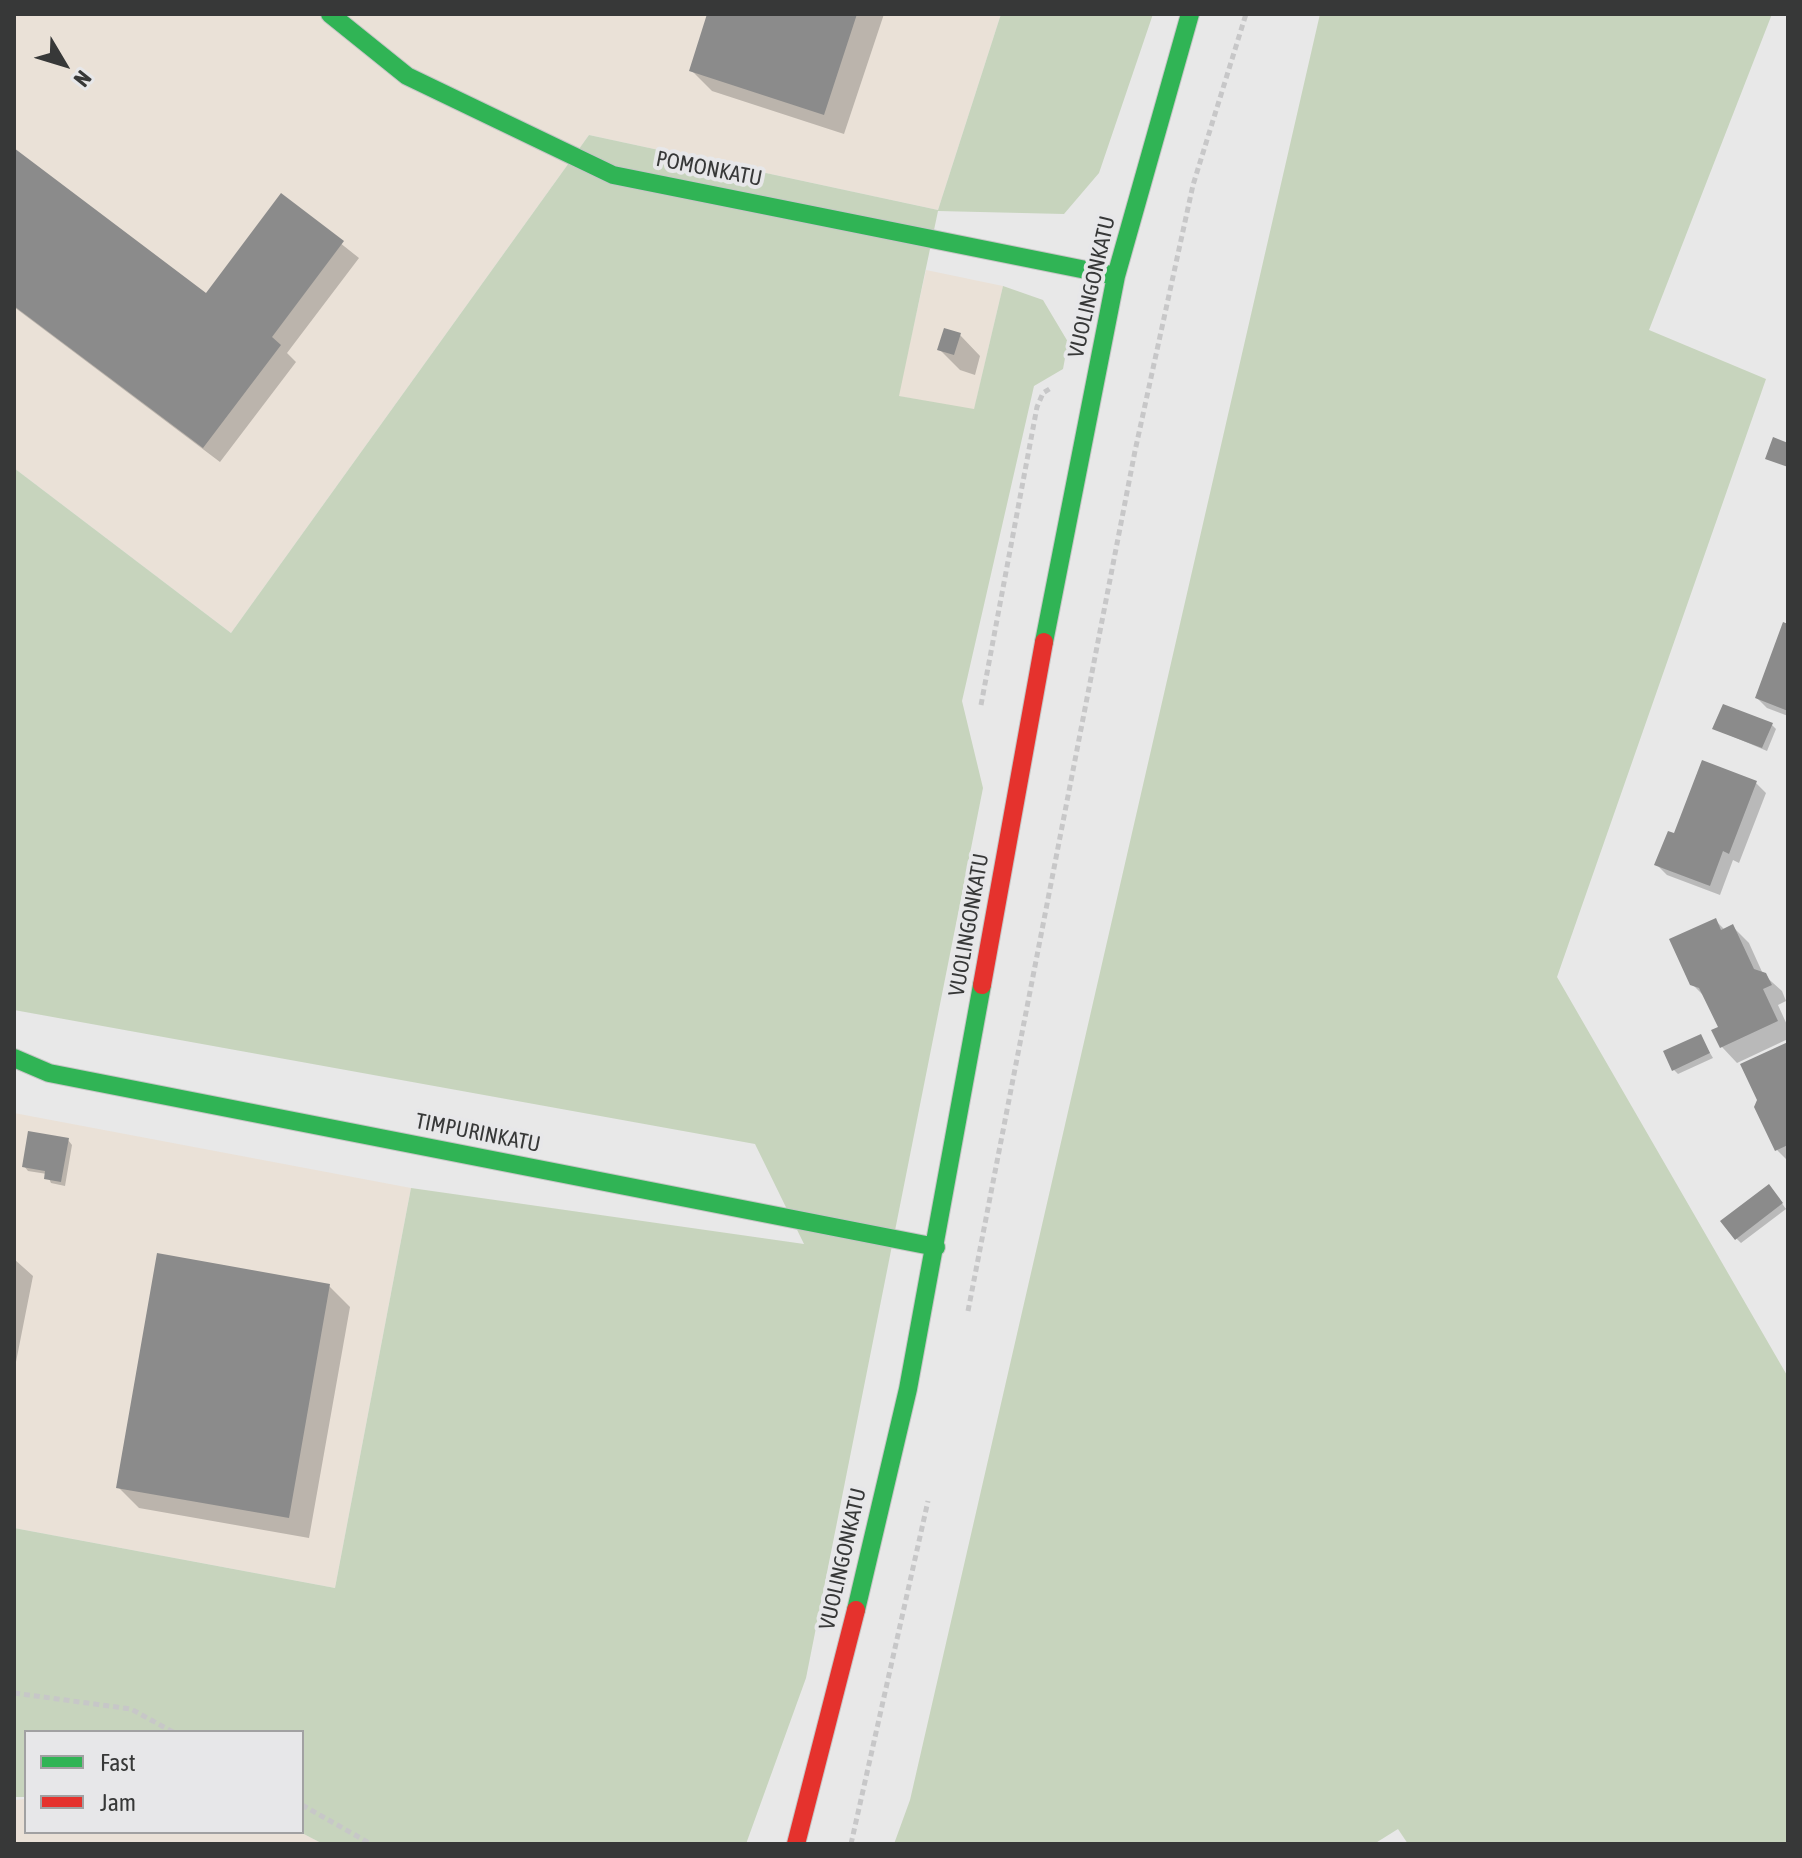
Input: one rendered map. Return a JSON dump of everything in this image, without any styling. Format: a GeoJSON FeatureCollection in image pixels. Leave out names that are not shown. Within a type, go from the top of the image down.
{"type":"FeatureCollection","features":[{"type":"Feature","properties":{"kind":"street","name":"POMONKATU"},"geometry":{"type":"LineString","coordinates":[[330,14],[407,76],[613,175],[1116,276]]}},
{"type":"Feature","properties":{"kind":"street","name":"VUOLINGONKATU"},"geometry":{"type":"LineString","coordinates":[[796,1844],[823,1749],[908,1389],[1074,477],[1116,276],[1190,14]]}},
{"type":"Feature","properties":{"kind":"street","name":"TIMPURINKATU"},"geometry":{"type":"LineString","coordinates":[[14,1058],[49,1073],[936,1247]]}},
{"type":"Feature","properties":{"kind":"path"},"geometry":{"type":"LineString","coordinates":[[965,1325],[1135,451],[1193,185],[1246,14]]}},
{"type":"Feature","properties":{"kind":"path"},"geometry":{"type":"LineString","coordinates":[[851,1844],[930,1494]]}},
{"type":"Feature","properties":{"kind":"path"},"geometry":{"type":"LineString","coordinates":[[14,1693],[131,1709],[169,1730]]}},
{"type":"Feature","properties":{"kind":"path"},"geometry":{"type":"LineString","coordinates":[[304,1806],[371,1844]]}},
{"type":"Feature","properties":{"kind":"shaded area"},"geometry":{"type":"Polygon","coordinates":[[[14,14],[1001,14],[938,210],[589,135],[231,633],[14,468],[14,14]]]}},
{"type":"Feature","properties":{"kind":"shaded area"},"geometry":{"type":"Polygon","coordinates":[[[926,270],[1003,286],[974,410],[898,396],[926,270]]]}},
{"type":"Feature","properties":{"kind":"shaded area"},"geometry":{"type":"Polygon","coordinates":[[[14,1113],[411,1188],[335,1588],[14,1528],[14,1113]]]}},
{"type":"Feature","properties":{"kind":"shaded area"},"geometry":{"type":"Polygon","coordinates":[[[24,1799],[24,1834],[304,1834],[323,1844],[14,1844],[14,1800],[24,1799]]]}},
{"type":"Feature","properties":{"kind":"green space"},"geometry":{"type":"Polygon","coordinates":[[[1001,14],[1153,14],[1099,173],[1064,214],[938,211],[899,396],[974,409],[1003,286],[1043,300],[1068,342],[1063,369],[1034,386],[962,701],[983,788],[806,1678],[746,1844],[323,1844],[304,1834],[304,1730],[24,1730],[24,1797],[14,1797],[14,1528],[335,1588],[411,1188],[804,1244],[755,1144],[14,1010],[14,468],[231,633],[589,135],[938,210],[1001,14]]]}},
{"type":"Feature","properties":{"kind":"green space"},"geometry":{"type":"Polygon","coordinates":[[[1320,14],[1772,14],[1649,330],[1766,379],[1557,977],[1788,1377],[1788,1844],[1408,1844],[1398,1829],[1374,1844],[894,1844],[910,1800],[1320,14]]]}},
{"type":"Feature","properties":{"kind":"building"},"geometry":{"type":"Polygon","coordinates":[[[707,14],[857,14],[824,115],[689,71],[707,14]]]}},
{"type":"Feature","properties":{"kind":"building"},"geometry":{"type":"Polygon","coordinates":[[[14,148],[206,293],[281,193],[344,241],[272,337],[281,345],[203,448],[14,306],[14,148]]]}},
{"type":"Feature","properties":{"kind":"building"},"geometry":{"type":"Polygon","coordinates":[[[944,328],[961,333],[954,355],[937,350],[944,328]]]}},
{"type":"Feature","properties":{"kind":"building"},"geometry":{"type":"Polygon","coordinates":[[[1773,437],[1788,443],[1788,467],[1765,459],[1773,437]]]}},
{"type":"Feature","properties":{"kind":"building"},"geometry":{"type":"Polygon","coordinates":[[[1783,622],[1788,624],[1788,711],[1755,698],[1783,622]]]}},
{"type":"Feature","properties":{"kind":"building"},"geometry":{"type":"Polygon","coordinates":[[[1723,704],[1773,723],[1762,748],[1712,729],[1723,704]]]}},
{"type":"Feature","properties":{"kind":"building"},"geometry":{"type":"Polygon","coordinates":[[[1702,760],[1757,781],[1729,854],[1723,851],[1710,886],[1654,865],[1668,831],[1674,833],[1702,760]]]}},
{"type":"Feature","properties":{"kind":"building"},"geometry":{"type":"Polygon","coordinates":[[[1716,918],[1721,930],[1733,924],[1754,969],[1766,973],[1772,985],[1763,989],[1778,1021],[1720,1048],[1711,1030],[1718,1027],[1699,988],[1690,985],[1669,939],[1716,918]]]}},
{"type":"Feature","properties":{"kind":"building"},"geometry":{"type":"Polygon","coordinates":[[[1701,1034],[1710,1053],[1672,1071],[1663,1051],[1701,1034]]]}},
{"type":"Feature","properties":{"kind":"building"},"geometry":{"type":"Polygon","coordinates":[[[1788,1042],[1788,1145],[1775,1151],[1754,1107],[1757,1100],[1740,1064],[1788,1042]]]}},
{"type":"Feature","properties":{"kind":"building"},"geometry":{"type":"Polygon","coordinates":[[[28,1131],[69,1138],[61,1182],[44,1179],[45,1171],[22,1167],[28,1131]]]}},
{"type":"Feature","properties":{"kind":"building"},"geometry":{"type":"Polygon","coordinates":[[[1769,1184],[1783,1203],[1735,1240],[1720,1221],[1769,1184]]]}},
{"type":"Feature","properties":{"kind":"building"},"geometry":{"type":"Polygon","coordinates":[[[157,1253],[330,1284],[289,1518],[116,1488],[157,1253]]]}},
{"type":"Feature","properties":{"kind":"traffic: fast"},"geometry":{"type":"LineString","coordinates":[[330,14],[407,76],[613,175],[1116,276]]}},
{"type":"Feature","properties":{"kind":"traffic: fast"},"geometry":{"type":"LineString","coordinates":[[1044,642],[1116,276],[1190,14]]}},
{"type":"Feature","properties":{"kind":"traffic: fast"},"geometry":{"type":"LineString","coordinates":[[856,1610],[908,1389],[982,985]]}},
{"type":"Feature","properties":{"kind":"traffic: fast"},"geometry":{"type":"LineString","coordinates":[[14,1058],[49,1073],[936,1247]]}},
{"type":"Feature","properties":{"kind":"traffic: jam"},"geometry":{"type":"LineString","coordinates":[[982,985],[1044,642]]}},
{"type":"Feature","properties":{"kind":"traffic: jam"},"geometry":{"type":"LineString","coordinates":[[796,1844],[856,1610]]}}]}
